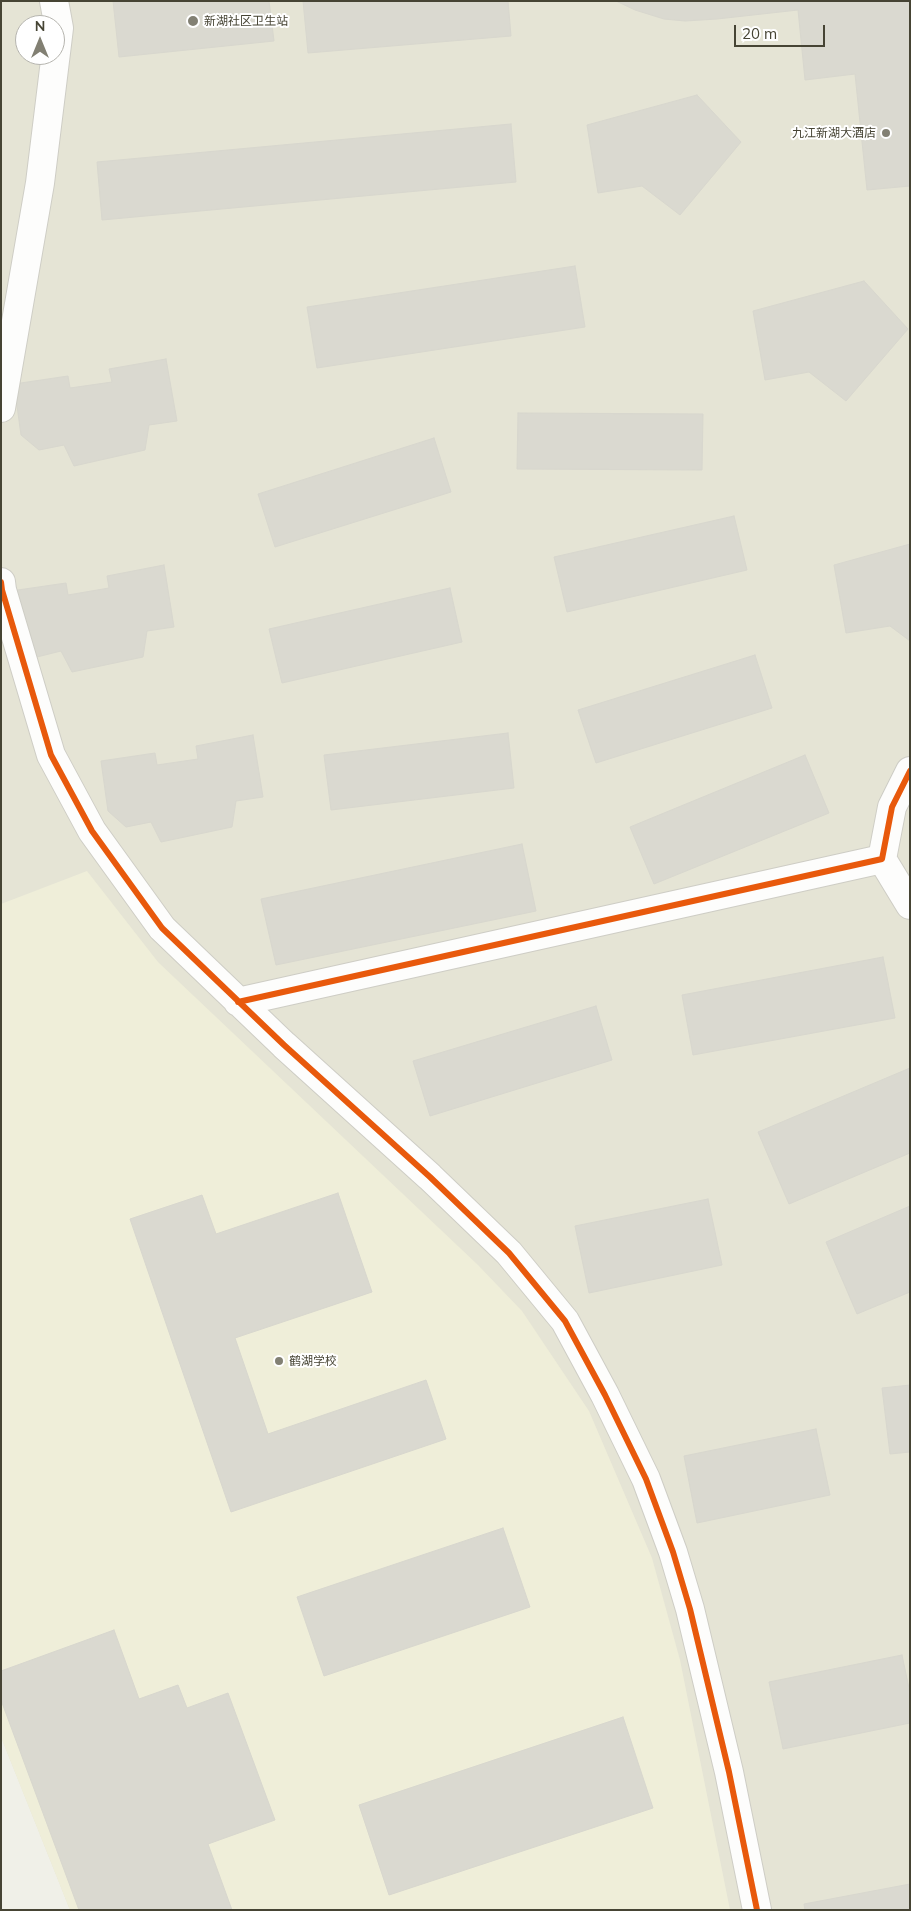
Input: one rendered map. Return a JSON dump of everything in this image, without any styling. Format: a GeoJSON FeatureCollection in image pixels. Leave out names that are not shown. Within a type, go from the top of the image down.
{"type":"FeatureCollection","features":[{"type":"Feature","properties":{"kind":"street"},"geometry":{"type":"LineString","coordinates":[[1,408],[40,183],[59,28],[54,1]]}},
{"type":"Feature","properties":{"kind":"street"},"geometry":{"type":"LineString","coordinates":[[1,582],[51,755],[92,831],[162,928],[238,1002],[510,1253],[565,1320],[605,1395],[646,1479],[673,1552],[690,1609],[722,1744],[757,1910]]}},
{"type":"Feature","properties":{"kind":"street"},"geometry":{"type":"LineString","coordinates":[[910,771],[892,807],[882,859],[910,905]]}},
{"type":"Feature","properties":{"kind":"street"},"geometry":{"type":"LineString","coordinates":[[238,1002],[882,859]]}},
{"type":"Feature","properties":{"kind":"shaded area"},"geometry":{"type":"Polygon","coordinates":[[[1,1],[910,1],[910,1910],[70,1910],[1,1737],[1,1]]]}},
{"type":"Feature","properties":{"kind":"shaded area","name":"鹤湖学校"},"geometry":{"type":"Polygon","coordinates":[[[87,871],[158,962],[478,1265],[522,1311],[589,1411],[652,1558],[680,1660],[730,1910],[70,1910],[1,1737],[1,904],[87,871]]]}},
{"type":"Feature","properties":{"kind":"building","name":"新湖社区卫生站"},"geometry":{"type":"Polygon","coordinates":[[[113,1],[269,1],[274,41],[119,57],[113,1]]]}},
{"type":"Feature","properties":{"kind":"building"},"geometry":{"type":"Polygon","coordinates":[[[303,1],[508,1],[511,36],[308,53],[303,1]]]}},
{"type":"Feature","properties":{"kind":"building","name":"九江新湖大酒店"},"geometry":{"type":"Polygon","coordinates":[[[616,1],[910,1],[910,186],[867,190],[855,74],[805,80],[798,10],[685,21],[664,19],[635,10],[616,1]]]}},
{"type":"Feature","properties":{"kind":"building"},"geometry":{"type":"Polygon","coordinates":[[[697,95],[741,142],[680,215],[642,186],[598,193],[587,125],[697,95]]]}},
{"type":"Feature","properties":{"kind":"building"},"geometry":{"type":"Polygon","coordinates":[[[511,124],[516,182],[102,220],[97,162],[511,124]]]}},
{"type":"Feature","properties":{"kind":"building"},"geometry":{"type":"Polygon","coordinates":[[[575,266],[585,327],[317,368],[307,307],[575,266]]]}},
{"type":"Feature","properties":{"kind":"building"},"geometry":{"type":"Polygon","coordinates":[[[864,281],[908,329],[846,401],[809,372],[765,380],[753,311],[864,281]]]}},
{"type":"Feature","properties":{"kind":"building"},"geometry":{"type":"Polygon","coordinates":[[[166,359],[177,421],[149,425],[145,450],[74,466],[64,445],[39,450],[21,435],[14,384],[68,376],[70,388],[112,382],[109,369],[166,359]]]}},
{"type":"Feature","properties":{"kind":"building"},"geometry":{"type":"Polygon","coordinates":[[[518,413],[703,414],[702,470],[517,469],[518,413]]]}},
{"type":"Feature","properties":{"kind":"building"},"geometry":{"type":"Polygon","coordinates":[[[434,438],[451,492],[275,547],[258,494],[434,438]]]}},
{"type":"Feature","properties":{"kind":"building"},"geometry":{"type":"Polygon","coordinates":[[[734,516],[747,570],[567,612],[554,557],[734,516]]]}},
{"type":"Feature","properties":{"kind":"building"},"geometry":{"type":"Polygon","coordinates":[[[910,544],[910,641],[890,626],[846,633],[834,565],[910,544]]]}},
{"type":"Feature","properties":{"kind":"building"},"geometry":{"type":"Polygon","coordinates":[[[164,565],[174,627],[147,631],[143,657],[72,672],[61,651],[37,657],[19,641],[11,591],[66,583],[68,595],[109,588],[107,576],[164,565]]]}},
{"type":"Feature","properties":{"kind":"building"},"geometry":{"type":"Polygon","coordinates":[[[450,588],[462,642],[282,683],[269,629],[450,588]]]}},
{"type":"Feature","properties":{"kind":"building"},"geometry":{"type":"Polygon","coordinates":[[[755,655],[772,708],[596,763],[578,710],[755,655]]]}},
{"type":"Feature","properties":{"kind":"building"},"geometry":{"type":"Polygon","coordinates":[[[508,733],[514,788],[331,810],[324,755],[508,733]]]}},
{"type":"Feature","properties":{"kind":"building"},"geometry":{"type":"Polygon","coordinates":[[[253,735],[263,797],[236,801],[232,827],[161,842],[151,822],[126,827],[108,811],[101,761],[155,753],[157,765],[198,759],[196,746],[253,735]]]}},
{"type":"Feature","properties":{"kind":"building"},"geometry":{"type":"Polygon","coordinates":[[[805,755],[829,813],[654,884],[630,827],[805,755]]]}},
{"type":"Feature","properties":{"kind":"building"},"geometry":{"type":"Polygon","coordinates":[[[522,844],[536,911],[276,965],[261,899],[522,844]]]}},
{"type":"Feature","properties":{"kind":"building"},"geometry":{"type":"Polygon","coordinates":[[[883,957],[895,1018],[693,1055],[682,995],[883,957]]]}},
{"type":"Feature","properties":{"kind":"building"},"geometry":{"type":"Polygon","coordinates":[[[596,1006],[612,1060],[430,1116],[413,1061],[596,1006]]]}},
{"type":"Feature","properties":{"kind":"building"},"geometry":{"type":"Polygon","coordinates":[[[910,1068],[910,1153],[789,1204],[758,1132],[910,1068]]]}},
{"type":"Feature","properties":{"kind":"building"},"geometry":{"type":"Polygon","coordinates":[[[338,1193],[372,1292],[235,1338],[268,1434],[426,1380],[446,1439],[231,1512],[130,1219],[202,1195],[216,1234],[338,1193]]]}},
{"type":"Feature","properties":{"kind":"building"},"geometry":{"type":"Polygon","coordinates":[[[708,1199],[722,1265],[589,1293],[575,1226],[708,1199]]]}},
{"type":"Feature","properties":{"kind":"building"},"geometry":{"type":"Polygon","coordinates":[[[910,1206],[910,1292],[857,1314],[826,1242],[910,1206]]]}},
{"type":"Feature","properties":{"kind":"building"},"geometry":{"type":"Polygon","coordinates":[[[910,1385],[910,1452],[890,1454],[882,1388],[910,1385]]]}},
{"type":"Feature","properties":{"kind":"building"},"geometry":{"type":"Polygon","coordinates":[[[816,1429],[830,1495],[697,1523],[684,1456],[816,1429]]]}},
{"type":"Feature","properties":{"kind":"building"},"geometry":{"type":"Polygon","coordinates":[[[503,1528],[530,1607],[324,1676],[297,1597],[503,1528]]]}},
{"type":"Feature","properties":{"kind":"building"},"geometry":{"type":"Polygon","coordinates":[[[114,1630],[139,1699],[178,1685],[187,1708],[228,1693],[275,1820],[208,1844],[232,1910],[79,1910],[1,1700],[1,1671],[114,1630]]]}},
{"type":"Feature","properties":{"kind":"building"},"geometry":{"type":"Polygon","coordinates":[[[902,1655],[910,1693],[910,1723],[783,1749],[769,1682],[902,1655]]]}},
{"type":"Feature","properties":{"kind":"building"},"geometry":{"type":"Polygon","coordinates":[[[623,1717],[653,1808],[389,1895],[359,1805],[623,1717]]]}},
{"type":"Feature","properties":{"kind":"building"},"geometry":{"type":"Polygon","coordinates":[[[910,1884],[910,1910],[805,1910],[804,1904],[910,1884]]]}},
{"type":"Feature","properties":{"kind":"cycle path"},"geometry":{"type":"LineString","coordinates":[[1,582],[51,755],[92,831],[162,928],[284,1045],[430,1177],[509,1253],[565,1321],[605,1395],[646,1479],[673,1552],[690,1609],[729,1772],[757,1910]]}},
{"type":"Feature","properties":{"kind":"cycle path"},"geometry":{"type":"LineString","coordinates":[[238,1002],[882,859],[892,807],[910,771]]}},
{"type":"Feature","properties":{"kind":"place","name":"新湖社区卫生站"},"geometry":{"type":"Point","coordinates":[193,21]}},
{"type":"Feature","properties":{"kind":"place","name":"九江新湖大酒店"},"geometry":{"type":"Point","coordinates":[886,133]}},
{"type":"Feature","properties":{"kind":"place","name":"鹤湖学校"},"geometry":{"type":"Point","coordinates":[279,1361]}}]}
